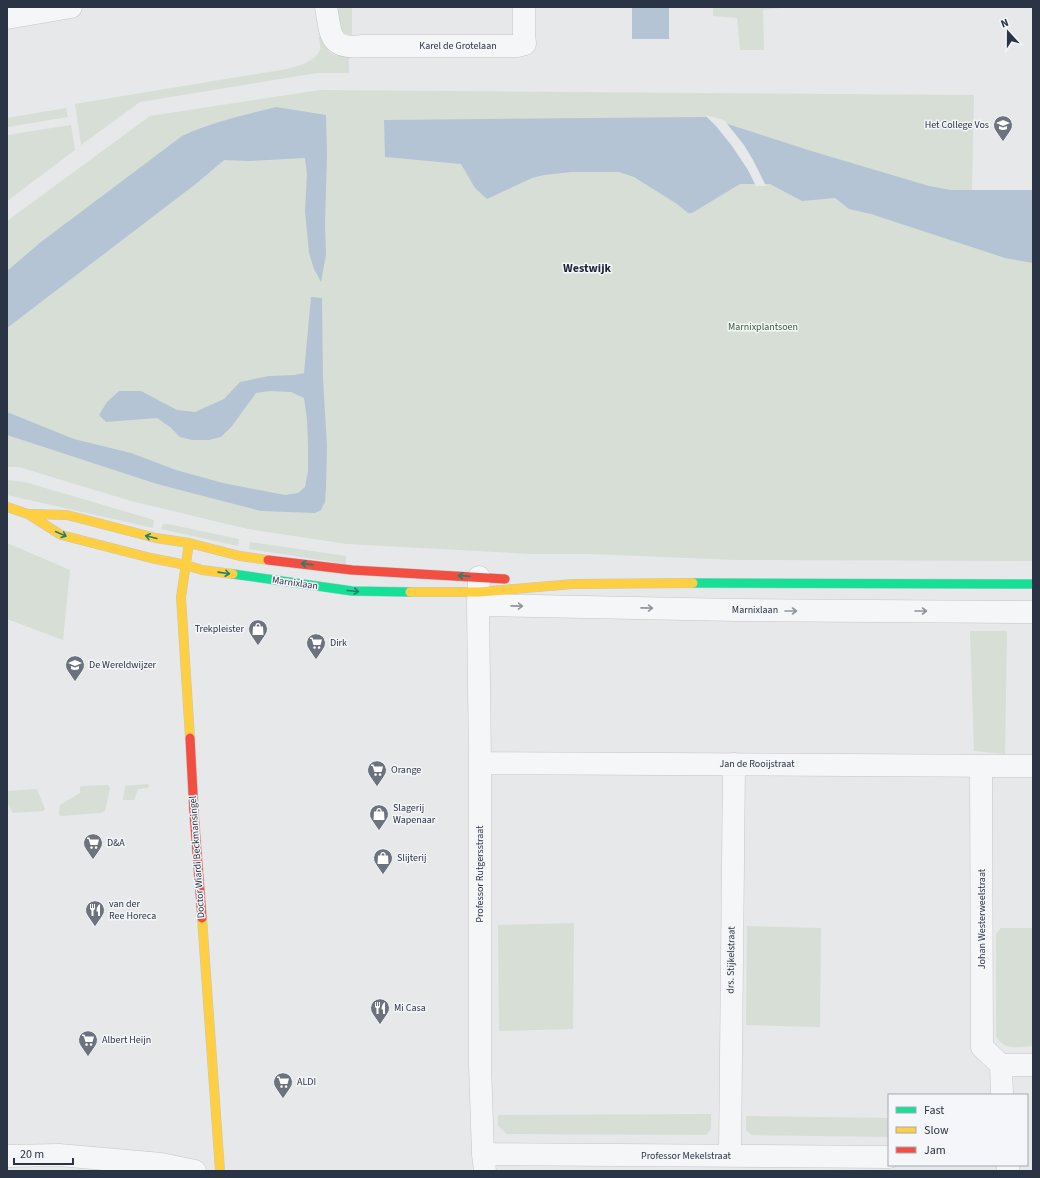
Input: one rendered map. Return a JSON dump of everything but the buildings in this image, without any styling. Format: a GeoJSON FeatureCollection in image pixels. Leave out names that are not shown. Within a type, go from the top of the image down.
{"type":"FeatureCollection","features":[{"type":"Feature","properties":{"kind":"street"},"geometry":{"type":"LineString","coordinates":[[7,18],[71,7]]}},
{"type":"Feature","properties":{"kind":"street","name":"Karel de Grotelaan"},"geometry":{"type":"LineString","coordinates":[[326,7],[332,37],[341,45],[353,47],[517,46],[525,44],[524,7]]}},
{"type":"Feature","properties":{"kind":"street","name":"Marnixlaan"},"geometry":{"type":"LineString","coordinates":[[7,507],[28,514],[61,535],[152,558],[202,570],[352,591],[478,592],[744,610],[1033,612]]}},
{"type":"Feature","properties":{"kind":"street","name":"Marnixlaan"},"geometry":{"type":"LineString","coordinates":[[28,514],[67,516],[156,538],[189,543],[240,556],[352,570],[478,592],[573,584],[737,582],[1033,584]]}},
{"type":"Feature","properties":{"kind":"street","name":"Doctor Wiardi Beckmansingel"},"geometry":{"type":"LineString","coordinates":[[189,543],[181,597],[189,712],[194,821],[220,1171]]}},
{"type":"Feature","properties":{"kind":"street","name":"Marnixlaan"},"geometry":{"type":"LineString","coordinates":[[478,592],[514,580],[573,584]]}},
{"type":"Feature","properties":{"kind":"street","name":"Professor Rutgersstraat"},"geometry":{"type":"LineString","coordinates":[[478,592],[480,763],[480,1065],[484,1163]]}},
{"type":"Feature","properties":{"kind":"street","name":"Jan de Rooijstraat"},"geometry":{"type":"LineString","coordinates":[[480,763],[1033,766]]}},
{"type":"Feature","properties":{"kind":"street","name":"drs. Stijkelstraat"},"geometry":{"type":"LineString","coordinates":[[730,1156],[734,764]]}},
{"type":"Feature","properties":{"kind":"street","name":"Johan Westerweelstraat"},"geometry":{"type":"LineString","coordinates":[[981,766],[982,1048],[1001,1065]]}},
{"type":"Feature","properties":{"kind":"street"},"geometry":{"type":"LineString","coordinates":[[1002,1094],[1001,1065],[1033,1065]]}},
{"type":"Feature","properties":{"kind":"street"},"geometry":{"type":"LineString","coordinates":[[7,1156],[66,1155],[161,1164],[195,1171]]}},
{"type":"Feature","properties":{"kind":"street","name":"Professor Mekelstraat"},"geometry":{"type":"LineString","coordinates":[[484,1163],[730,1156],[888,1157]]}},
{"type":"Feature","properties":{"kind":"green space"},"geometry":{"type":"Polygon","coordinates":[[[334,7],[352,7],[352,35],[345,34],[341,30],[334,7]]]}},
{"type":"Feature","properties":{"kind":"green space"},"geometry":{"type":"Polygon","coordinates":[[[713,7],[789,7],[763,10],[764,50],[740,50],[737,18],[713,16],[713,7]]]}},
{"type":"Feature","properties":{"kind":"green space"},"geometry":{"type":"Polygon","coordinates":[[[323,36],[331,53],[337,56],[349,57],[349,73],[317,73],[140,102],[81,145],[75,104],[291,68],[306,63],[318,54],[320,50],[319,37],[323,36]]]}},
{"type":"Feature","properties":{"kind":"green space","name":"Marnixplantsoen"},"geometry":{"type":"Polygon","coordinates":[[[320,90],[974,95],[972,190],[1033,260],[1033,561],[737,560],[592,554],[531,554],[347,544],[248,529],[131,501],[19,467],[7,467],[7,221],[150,116],[320,90]]]}},
{"type":"Feature","properties":{"kind":"green space"},"geometry":{"type":"Polygon","coordinates":[[[66,108],[68,117],[7,127],[7,118],[66,108]]]}},
{"type":"Feature","properties":{"kind":"green space"},"geometry":{"type":"Polygon","coordinates":[[[71,125],[75,150],[7,201],[7,135],[71,125]]]}},
{"type":"Feature","properties":{"kind":"green space"},"geometry":{"type":"Polygon","coordinates":[[[7,480],[25,482],[154,520],[153,528],[7,495],[7,480]]]}},
{"type":"Feature","properties":{"kind":"green space"},"geometry":{"type":"Polygon","coordinates":[[[163,524],[239,539],[238,546],[161,529],[163,524]]]}},
{"type":"Feature","properties":{"kind":"green space"},"geometry":{"type":"Polygon","coordinates":[[[250,542],[346,556],[346,564],[249,549],[250,542]]]}},
{"type":"Feature","properties":{"kind":"green space"},"geometry":{"type":"Polygon","coordinates":[[[7,543],[70,570],[63,640],[7,619],[7,543]]]}},
{"type":"Feature","properties":{"kind":"green space"},"geometry":{"type":"Polygon","coordinates":[[[970,631],[1007,631],[1005,754],[974,751],[970,631]]]}},
{"type":"Feature","properties":{"kind":"green space"},"geometry":{"type":"Polygon","coordinates":[[[147,784],[149,787],[138,789],[134,800],[123,800],[125,786],[147,784]]]}},
{"type":"Feature","properties":{"kind":"green space"},"geometry":{"type":"Polygon","coordinates":[[[108,785],[110,788],[105,811],[100,813],[60,816],[60,805],[80,793],[80,787],[108,785]]]}},
{"type":"Feature","properties":{"kind":"green space"},"geometry":{"type":"Polygon","coordinates":[[[37,789],[45,809],[43,811],[12,812],[7,801],[7,791],[37,789]]]}},
{"type":"Feature","properties":{"kind":"green space"},"geometry":{"type":"Polygon","coordinates":[[[574,923],[573,1029],[499,1031],[498,925],[574,923]]]}},
{"type":"Feature","properties":{"kind":"green space"},"geometry":{"type":"Polygon","coordinates":[[[747,926],[821,928],[820,1027],[746,1025],[747,926]]]}},
{"type":"Feature","properties":{"kind":"green space"},"geometry":{"type":"Polygon","coordinates":[[[1001,928],[1033,928],[1033,1046],[1007,1046],[999,1041],[996,1036],[996,934],[1001,928]]]}},
{"type":"Feature","properties":{"kind":"green space"},"geometry":{"type":"Polygon","coordinates":[[[711,1114],[711,1129],[706,1135],[507,1134],[498,1126],[498,1115],[711,1114]]]}},
{"type":"Feature","properties":{"kind":"green space"},"geometry":{"type":"Polygon","coordinates":[[[746,1116],[888,1118],[888,1137],[752,1135],[746,1130],[746,1116]]]}},
{"type":"Feature","properties":{"kind":"water"},"geometry":{"type":"Polygon","coordinates":[[[632,7],[669,7],[669,39],[632,39],[632,7]]]}},
{"type":"Feature","properties":{"kind":"water"},"geometry":{"type":"Polygon","coordinates":[[[276,107],[326,115],[326,255],[321,282],[314,269],[309,253],[305,211],[307,174],[305,158],[249,161],[224,160],[197,183],[7,328],[7,271],[41,242],[182,136],[216,123],[276,107]]]}},
{"type":"Feature","properties":{"kind":"water"},"geometry":{"type":"Polygon","coordinates":[[[706,117],[808,150],[929,186],[951,190],[1033,190],[1033,263],[1005,258],[871,214],[849,209],[835,198],[802,201],[770,184],[740,184],[692,213],[688,213],[677,204],[634,177],[619,172],[571,172],[544,175],[532,178],[487,199],[475,188],[461,164],[385,157],[384,120],[706,117]]]}},
{"type":"Feature","properties":{"kind":"water"},"geometry":{"type":"Polygon","coordinates":[[[311,297],[322,298],[323,379],[327,447],[325,502],[321,510],[315,513],[261,511],[157,484],[7,435],[7,412],[74,439],[131,453],[176,470],[223,483],[285,495],[298,493],[305,487],[308,471],[307,419],[304,398],[291,392],[270,391],[256,393],[232,426],[221,437],[209,440],[192,440],[180,437],[170,427],[157,418],[106,422],[99,415],[107,402],[119,391],[141,391],[177,410],[195,412],[224,399],[240,382],[269,376],[295,375],[304,373],[311,297]]]}},
{"type":"Feature","properties":{"kind":"pier"},"geometry":{"type":"Polygon","coordinates":[[[705,115],[724,120],[744,145],[766,186],[756,186],[748,170],[732,146],[705,115]]]}},
{"type":"Feature","properties":{"kind":"traffic: fast"},"geometry":{"type":"LineString","coordinates":[[233,574],[352,591],[410,592]]}},
{"type":"Feature","properties":{"kind":"traffic: fast"},"geometry":{"type":"LineString","coordinates":[[693,583],[1033,584]]}},
{"type":"Feature","properties":{"kind":"traffic: slow"},"geometry":{"type":"LineString","coordinates":[[7,507],[28,514],[61,535],[202,570],[233,574]]}},
{"type":"Feature","properties":{"kind":"traffic: slow"},"geometry":{"type":"LineString","coordinates":[[29,514],[67,515],[156,538],[189,543],[240,556],[268,560]]}},
{"type":"Feature","properties":{"kind":"traffic: slow"},"geometry":{"type":"LineString","coordinates":[[189,543],[181,597],[190,738]]}},
{"type":"Feature","properties":{"kind":"traffic: slow"},"geometry":{"type":"LineString","coordinates":[[410,592],[479,592],[573,584],[693,583]]}},
{"type":"Feature","properties":{"kind":"traffic: slow"},"geometry":{"type":"LineString","coordinates":[[202,918],[220,1171]]}},
{"type":"Feature","properties":{"kind":"traffic: jam"},"geometry":{"type":"LineString","coordinates":[[268,560],[352,570],[505,579]]}},
{"type":"Feature","properties":{"kind":"traffic: jam"},"geometry":{"type":"LineString","coordinates":[[190,738],[202,918]]}},
{"type":"Feature","properties":{"kind":"place","name":"Het College Vos"},"geometry":{"type":"Point","coordinates":[1003,142]}},
{"type":"Feature","properties":{"kind":"place","name":"Trekpleister"},"geometry":{"type":"Point","coordinates":[258,646]}},
{"type":"Feature","properties":{"kind":"place","name":"Dirk"},"geometry":{"type":"Point","coordinates":[316,660]}},
{"type":"Feature","properties":{"kind":"place","name":"De Wereldwijzer"},"geometry":{"type":"Point","coordinates":[75,682]}},
{"type":"Feature","properties":{"kind":"place","name":"Orange"},"geometry":{"type":"Point","coordinates":[377,787]}},
{"type":"Feature","properties":{"kind":"place","name":"Slagerij Wapenaar"},"geometry":{"type":"Point","coordinates":[379,831]}},
{"type":"Feature","properties":{"kind":"place","name":"D&A"},"geometry":{"type":"Point","coordinates":[93,860]}},
{"type":"Feature","properties":{"kind":"place","name":"Slijterij"},"geometry":{"type":"Point","coordinates":[383,875]}},
{"type":"Feature","properties":{"kind":"place","name":"van der Ree Horeca"},"geometry":{"type":"Point","coordinates":[95,927]}},
{"type":"Feature","properties":{"kind":"place","name":"Mi Casa"},"geometry":{"type":"Point","coordinates":[380,1025]}},
{"type":"Feature","properties":{"kind":"place","name":"Albert Heijn"},"geometry":{"type":"Point","coordinates":[88,1057]}},
{"type":"Feature","properties":{"kind":"place","name":"ALDI"},"geometry":{"type":"Point","coordinates":[283,1099]}},
{"type":"Feature","properties":{"kind":"district","name":"Westwijk"},"geometry":{"type":"Point","coordinates":[587,268]}}]}
